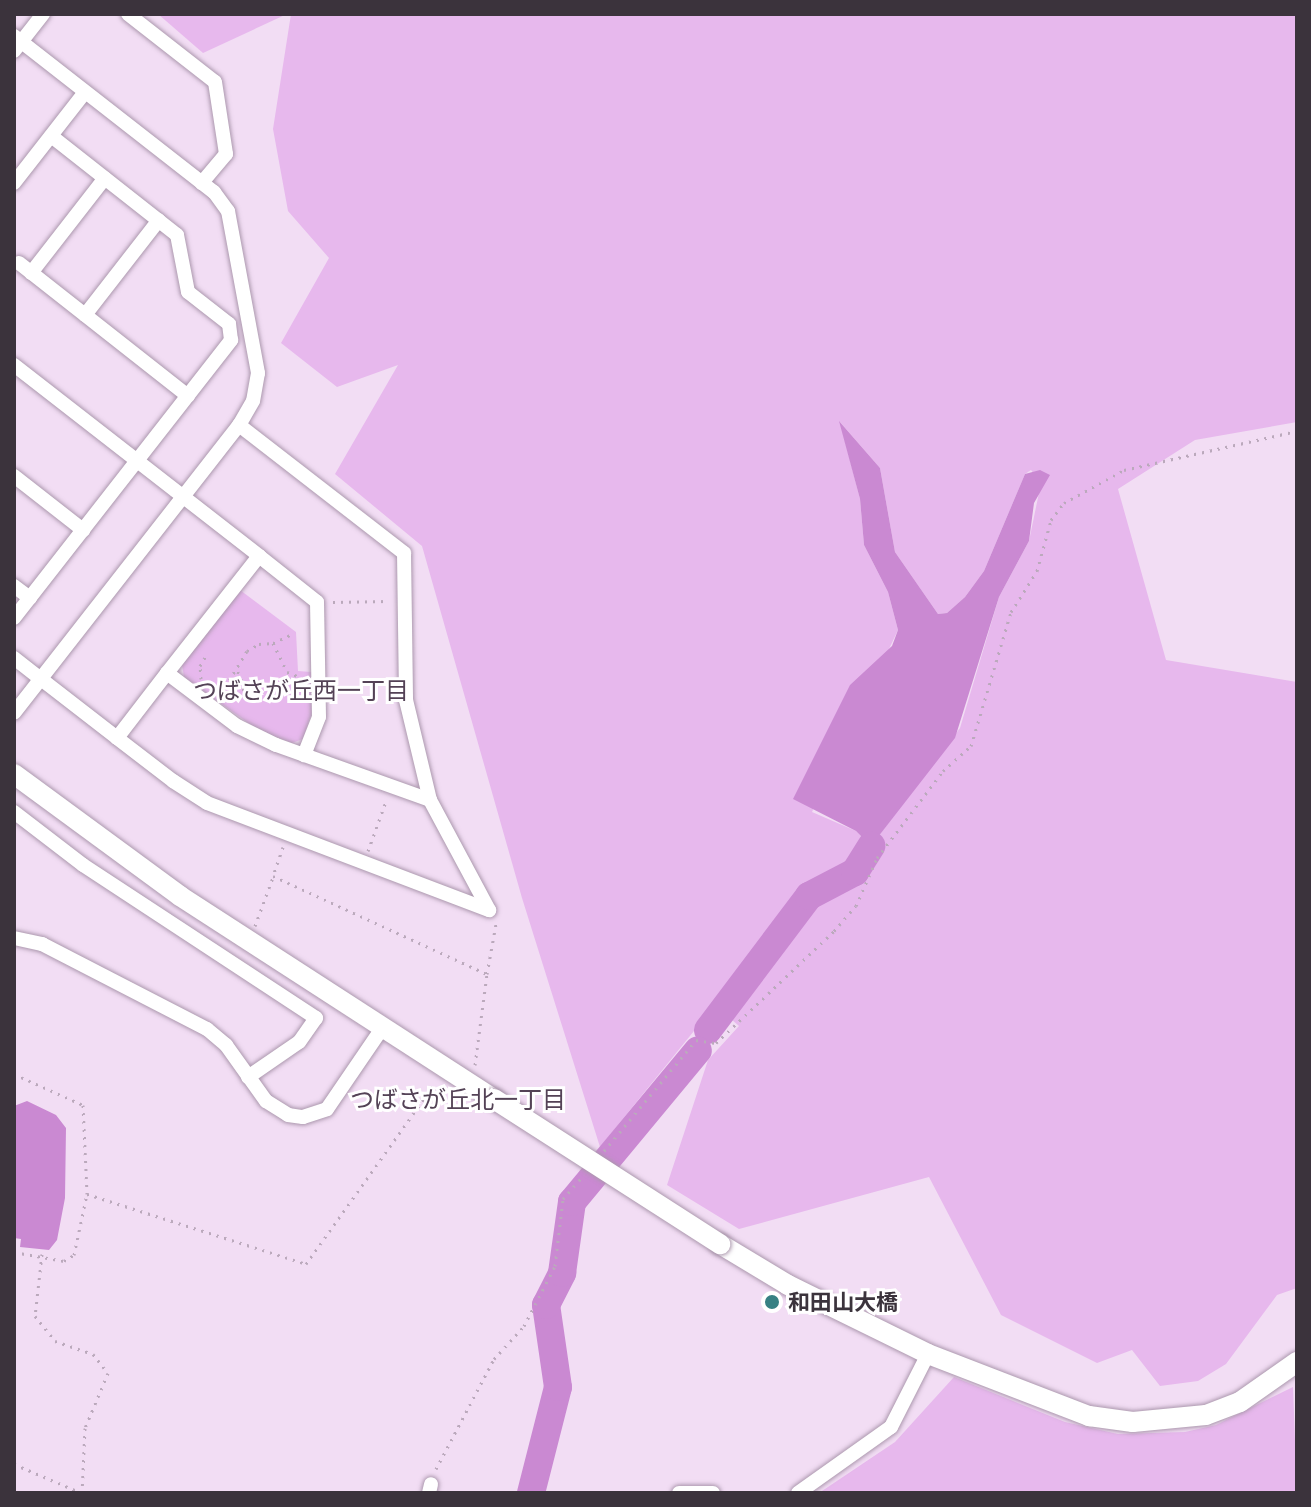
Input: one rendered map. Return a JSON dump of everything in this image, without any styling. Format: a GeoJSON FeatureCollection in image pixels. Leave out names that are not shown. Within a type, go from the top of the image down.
{"type":"FeatureCollection","features":[{"type":"Feature","properties":{"kind":"street"},"geometry":{"type":"LineString","coordinates":[[14,713],[239,425],[253,401],[258,373],[242,263],[228,211],[202,183],[16,43],[43,14]]}},
{"type":"Feature","properties":{"kind":"street"},"geometry":{"type":"LineString","coordinates":[[128,14],[215,82],[226,154],[202,183]]}},
{"type":"Feature","properties":{"kind":"street"},"geometry":{"type":"LineString","coordinates":[[14,183],[85,92]]}},
{"type":"Feature","properties":{"kind":"street"},"geometry":{"type":"LineString","coordinates":[[14,618],[231,340],[229,324],[188,292],[177,235],[51,136]]}},
{"type":"Feature","properties":{"kind":"street"},"geometry":{"type":"LineString","coordinates":[[31,273],[105,178]]}},
{"type":"Feature","properties":{"kind":"street"},"geometry":{"type":"LineString","coordinates":[[85,315],[159,220]]}},
{"type":"Feature","properties":{"kind":"street"},"geometry":{"type":"LineString","coordinates":[[19,263],[188,396]]}},
{"type":"Feature","properties":{"kind":"street"},"geometry":{"type":"LineString","coordinates":[[14,365],[317,602],[319,717],[304,755]]}},
{"type":"Feature","properties":{"kind":"street"},"geometry":{"type":"LineString","coordinates":[[239,425],[404,553],[406,700],[430,800],[489,910]]}},
{"type":"Feature","properties":{"kind":"street"},"geometry":{"type":"LineString","coordinates":[[14,476],[83,530]]}},
{"type":"Feature","properties":{"kind":"street"},"geometry":{"type":"LineString","coordinates":[[117,738],[259,556]]}},
{"type":"Feature","properties":{"kind":"street"},"geometry":{"type":"LineString","coordinates":[[14,586],[30,598]]}},
{"type":"Feature","properties":{"kind":"street"},"geometry":{"type":"LineString","coordinates":[[14,658],[207,803],[286,837],[489,910]]}},
{"type":"Feature","properties":{"kind":"street"},"geometry":{"type":"LineString","coordinates":[[167,673],[237,726],[304,755],[430,800]]}},
{"type":"Feature","properties":{"kind":"street"},"geometry":{"type":"LineString","coordinates":[[14,774],[249,941],[720,1244],[788,1285],[928,1354],[1089,1416],[1133,1422],[1206,1415],[1263,1389],[1297,1362]]}},
{"type":"Feature","properties":{"kind":"street"},"geometry":{"type":"LineString","coordinates":[[14,812],[83,865],[316,1018],[299,1042],[248,1077]]}},
{"type":"Feature","properties":{"kind":"street"},"geometry":{"type":"LineString","coordinates":[[14,938],[42,944],[207,1029],[226,1045],[275,1109],[314,1115],[337,1098],[383,1027]]}},
{"type":"Feature","properties":{"kind":"street"},"geometry":{"type":"LineString","coordinates":[[798,1493],[891,1427],[928,1354]]}},
{"type":"Feature","properties":{"kind":"street"},"geometry":{"type":"LineString","coordinates":[[679,1493],[713,1493]]}},
{"type":"Feature","properties":{"kind":"path"},"geometry":{"type":"LineString","coordinates":[[598,1158],[696,1040],[716,1043],[834,931],[856,906],[877,858],[943,771],[971,746],[1011,612],[1037,571],[1051,520],[1064,503],[1136,466],[1297,431]]}},
{"type":"Feature","properties":{"kind":"path"},"geometry":{"type":"LineString","coordinates":[[317,602],[405,601]]}},
{"type":"Feature","properties":{"kind":"path"},"geometry":{"type":"LineString","coordinates":[[225,687],[247,651],[292,634]]}},
{"type":"Feature","properties":{"kind":"path"},"geometry":{"type":"LineString","coordinates":[[273,643],[287,672],[319,680]]}},
{"type":"Feature","properties":{"kind":"path"},"geometry":{"type":"LineString","coordinates":[[207,654],[199,678],[210,686],[225,687],[235,693],[245,688],[236,668]]}},
{"type":"Feature","properties":{"kind":"path"},"geometry":{"type":"LineString","coordinates":[[363,864],[392,787]]}},
{"type":"Feature","properties":{"kind":"path"},"geometry":{"type":"LineString","coordinates":[[249,941],[286,837]]}},
{"type":"Feature","properties":{"kind":"path"},"geometry":{"type":"LineString","coordinates":[[273,876],[487,974]]}},
{"type":"Feature","properties":{"kind":"path"},"geometry":{"type":"LineString","coordinates":[[470,1084],[499,916],[489,910]]}},
{"type":"Feature","properties":{"kind":"path"},"geometry":{"type":"LineString","coordinates":[[87,1194],[306,1264],[446,1068]]}},
{"type":"Feature","properties":{"kind":"path"},"geometry":{"type":"LineString","coordinates":[[14,1074],[83,1105],[87,1194],[74,1255],[64,1261],[42,1254],[14,1252]]}},
{"type":"Feature","properties":{"kind":"path"},"geometry":{"type":"LineString","coordinates":[[430,1489],[455,1426],[494,1359],[524,1326],[555,1266],[563,1199],[589,1169]]}},
{"type":"Feature","properties":{"kind":"path"},"geometry":{"type":"LineString","coordinates":[[14,1464],[82,1493],[85,1428],[108,1373],[93,1354],[55,1341],[35,1316],[42,1254]]}},
{"type":"Feature","properties":{"kind":"shaded area"},"geometry":{"type":"Polygon","coordinates":[[[158,14],[287,14],[203,53],[158,14]]]}},
{"type":"Feature","properties":{"kind":"shaded area"},"geometry":{"type":"Polygon","coordinates":[[[291,14],[1297,15],[1297,422],[1195,440],[1118,489],[1166,660],[1297,682],[1297,1288],[1277,1295],[1226,1364],[1198,1381],[1160,1386],[1132,1350],[1097,1363],[1001,1315],[929,1177],[739,1229],[667,1185],[708,1060],[739,1026],[715,1005],[600,1147],[522,898],[422,546],[335,474],[398,365],[337,387],[281,343],[329,258],[288,211],[273,129],[291,14]],[[840,422],[860,499],[864,545],[888,592],[898,630],[812,812],[856,831],[871,846],[960,728],[999,597],[1029,541],[1041,483],[1031,470],[1025,474],[984,571],[965,597],[947,613],[938,614],[895,552],[880,468],[840,422]]]}},
{"type":"Feature","properties":{"kind":"shaded area"},"geometry":{"type":"Polygon","coordinates":[[[839,421],[880,468],[895,552],[938,614],[947,613],[965,597],[984,571],[1025,474],[1040,470],[1050,475],[1034,503],[1029,541],[999,597],[955,738],[871,846],[856,831],[793,799],[850,685],[892,646],[898,630],[888,592],[864,545],[860,499],[839,421]]]}},
{"type":"Feature","properties":{"kind":"shaded area"},"geometry":{"type":"Polygon","coordinates":[[[240,590],[296,632],[298,671],[311,672],[312,712],[303,739],[292,743],[258,730],[184,677],[182,665],[240,590]]]}},
{"type":"Feature","properties":{"kind":"shaded area"},"geometry":{"type":"Polygon","coordinates":[[[27,1101],[56,1115],[66,1128],[65,1198],[57,1240],[49,1250],[20,1247],[21,1239],[14,1238],[14,1106],[27,1101]]]}},
{"type":"Feature","properties":{"kind":"shaded area"},"geometry":{"type":"Polygon","coordinates":[[[954,1377],[1065,1422],[1118,1434],[1185,1432],[1216,1425],[1293,1387],[1297,1493],[819,1493],[895,1442],[954,1377]]]}},
{"type":"Feature","properties":{"kind":"waterway"},"geometry":{"type":"LineString","coordinates":[[708,1030],[809,896],[855,872],[871,846]]}},
{"type":"Feature","properties":{"kind":"waterway"},"geometry":{"type":"LineString","coordinates":[[531,1493],[558,1387],[546,1305],[562,1273],[572,1202],[698,1050]]}},
{"type":"Feature","properties":{"kind":"place","name":"和田山大橋"},"geometry":{"type":"Point","coordinates":[772,1302]}},
{"type":"Feature","properties":{"kind":"district","name":"つばさが丘西一丁目"},"geometry":{"type":"Point","coordinates":[301,690]}},
{"type":"Feature","properties":{"kind":"district","name":"つばさが丘北一丁目"},"geometry":{"type":"Point","coordinates":[458,1099]}}]}
